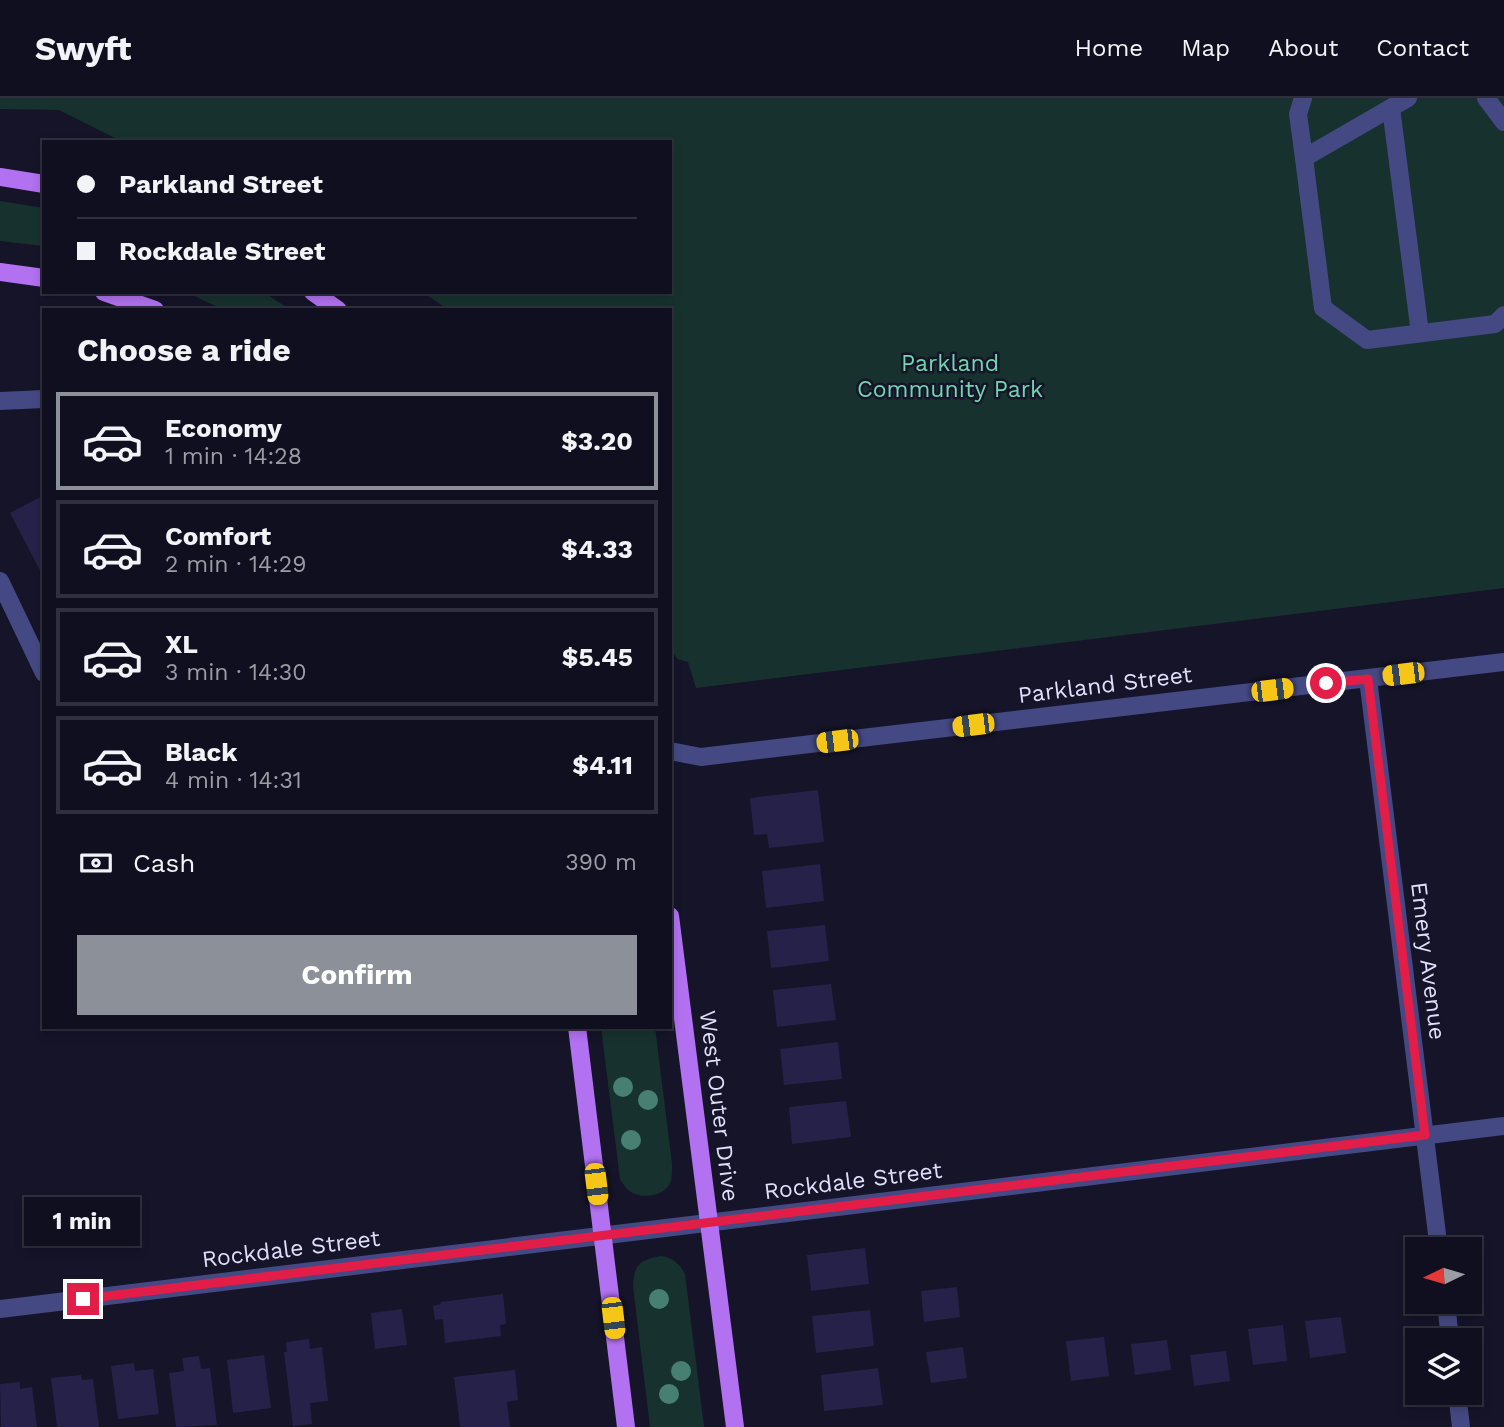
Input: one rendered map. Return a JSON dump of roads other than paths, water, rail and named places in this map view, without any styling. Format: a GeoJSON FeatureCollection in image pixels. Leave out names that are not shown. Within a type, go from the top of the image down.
{"type":"FeatureCollection","features":[{"type":"Feature","properties":{"kind":"main road"},"geometry":{"type":"LineString","coordinates":[[0,177],[42,184]]}},
{"type":"Feature","properties":{"kind":"main road"},"geometry":{"type":"LineString","coordinates":[[0,272],[42,278]]}},
{"type":"Feature","properties":{"kind":"main road"},"geometry":{"type":"LineString","coordinates":[[110,294],[150,308]]}},
{"type":"Feature","properties":{"kind":"main road"},"geometry":{"type":"LineString","coordinates":[[316,294],[335,308]]}},
{"type":"Feature","properties":{"kind":"main road","name":"West Outer Drive"},"geometry":{"type":"LineString","coordinates":[[672,931],[735,1427]]}},
{"type":"Feature","properties":{"kind":"main road"},"geometry":{"type":"LineString","coordinates":[[577,1029],[626,1427]]}},
{"type":"Feature","properties":{"kind":"street"},"geometry":{"type":"LineString","coordinates":[[1303,98],[1298,114],[1323,308],[1367,340],[1495,324],[1504,315]]}},
{"type":"Feature","properties":{"kind":"street"},"geometry":{"type":"LineString","coordinates":[[1304,158],[1408,98]]}},
{"type":"Feature","properties":{"kind":"street"},"geometry":{"type":"LineString","coordinates":[[1486,98],[1504,122]]}},
{"type":"Feature","properties":{"kind":"street"},"geometry":{"type":"LineString","coordinates":[[1391,108],[1420,333]]}},
{"type":"Feature","properties":{"kind":"street"},"geometry":{"type":"LineString","coordinates":[[0,401],[42,399]]}},
{"type":"Feature","properties":{"kind":"street"},"geometry":{"type":"LineString","coordinates":[[0,581],[42,669]]}},
{"type":"Feature","properties":{"kind":"street","name":"Parkland Street"},"geometry":{"type":"LineString","coordinates":[[672,751],[701,757],[1504,662]]}},
{"type":"Feature","properties":{"kind":"street","name":"Emery Avenue"},"geometry":{"type":"LineString","coordinates":[[1368,679],[1437,1237]]}},
{"type":"Feature","properties":{"kind":"street","name":"Rockdale Street"},"geometry":{"type":"LineString","coordinates":[[0,1309],[1504,1126]]}},
{"type":"Feature","properties":{"kind":"street"},"geometry":{"type":"LineString","coordinates":[[1458,1405],[1461,1427]]}},
{"type":"Feature","properties":{"kind":"park label","name":"Parkland Community Park"},"geometry":{"type":"Point","coordinates":[950,376]}}]}
